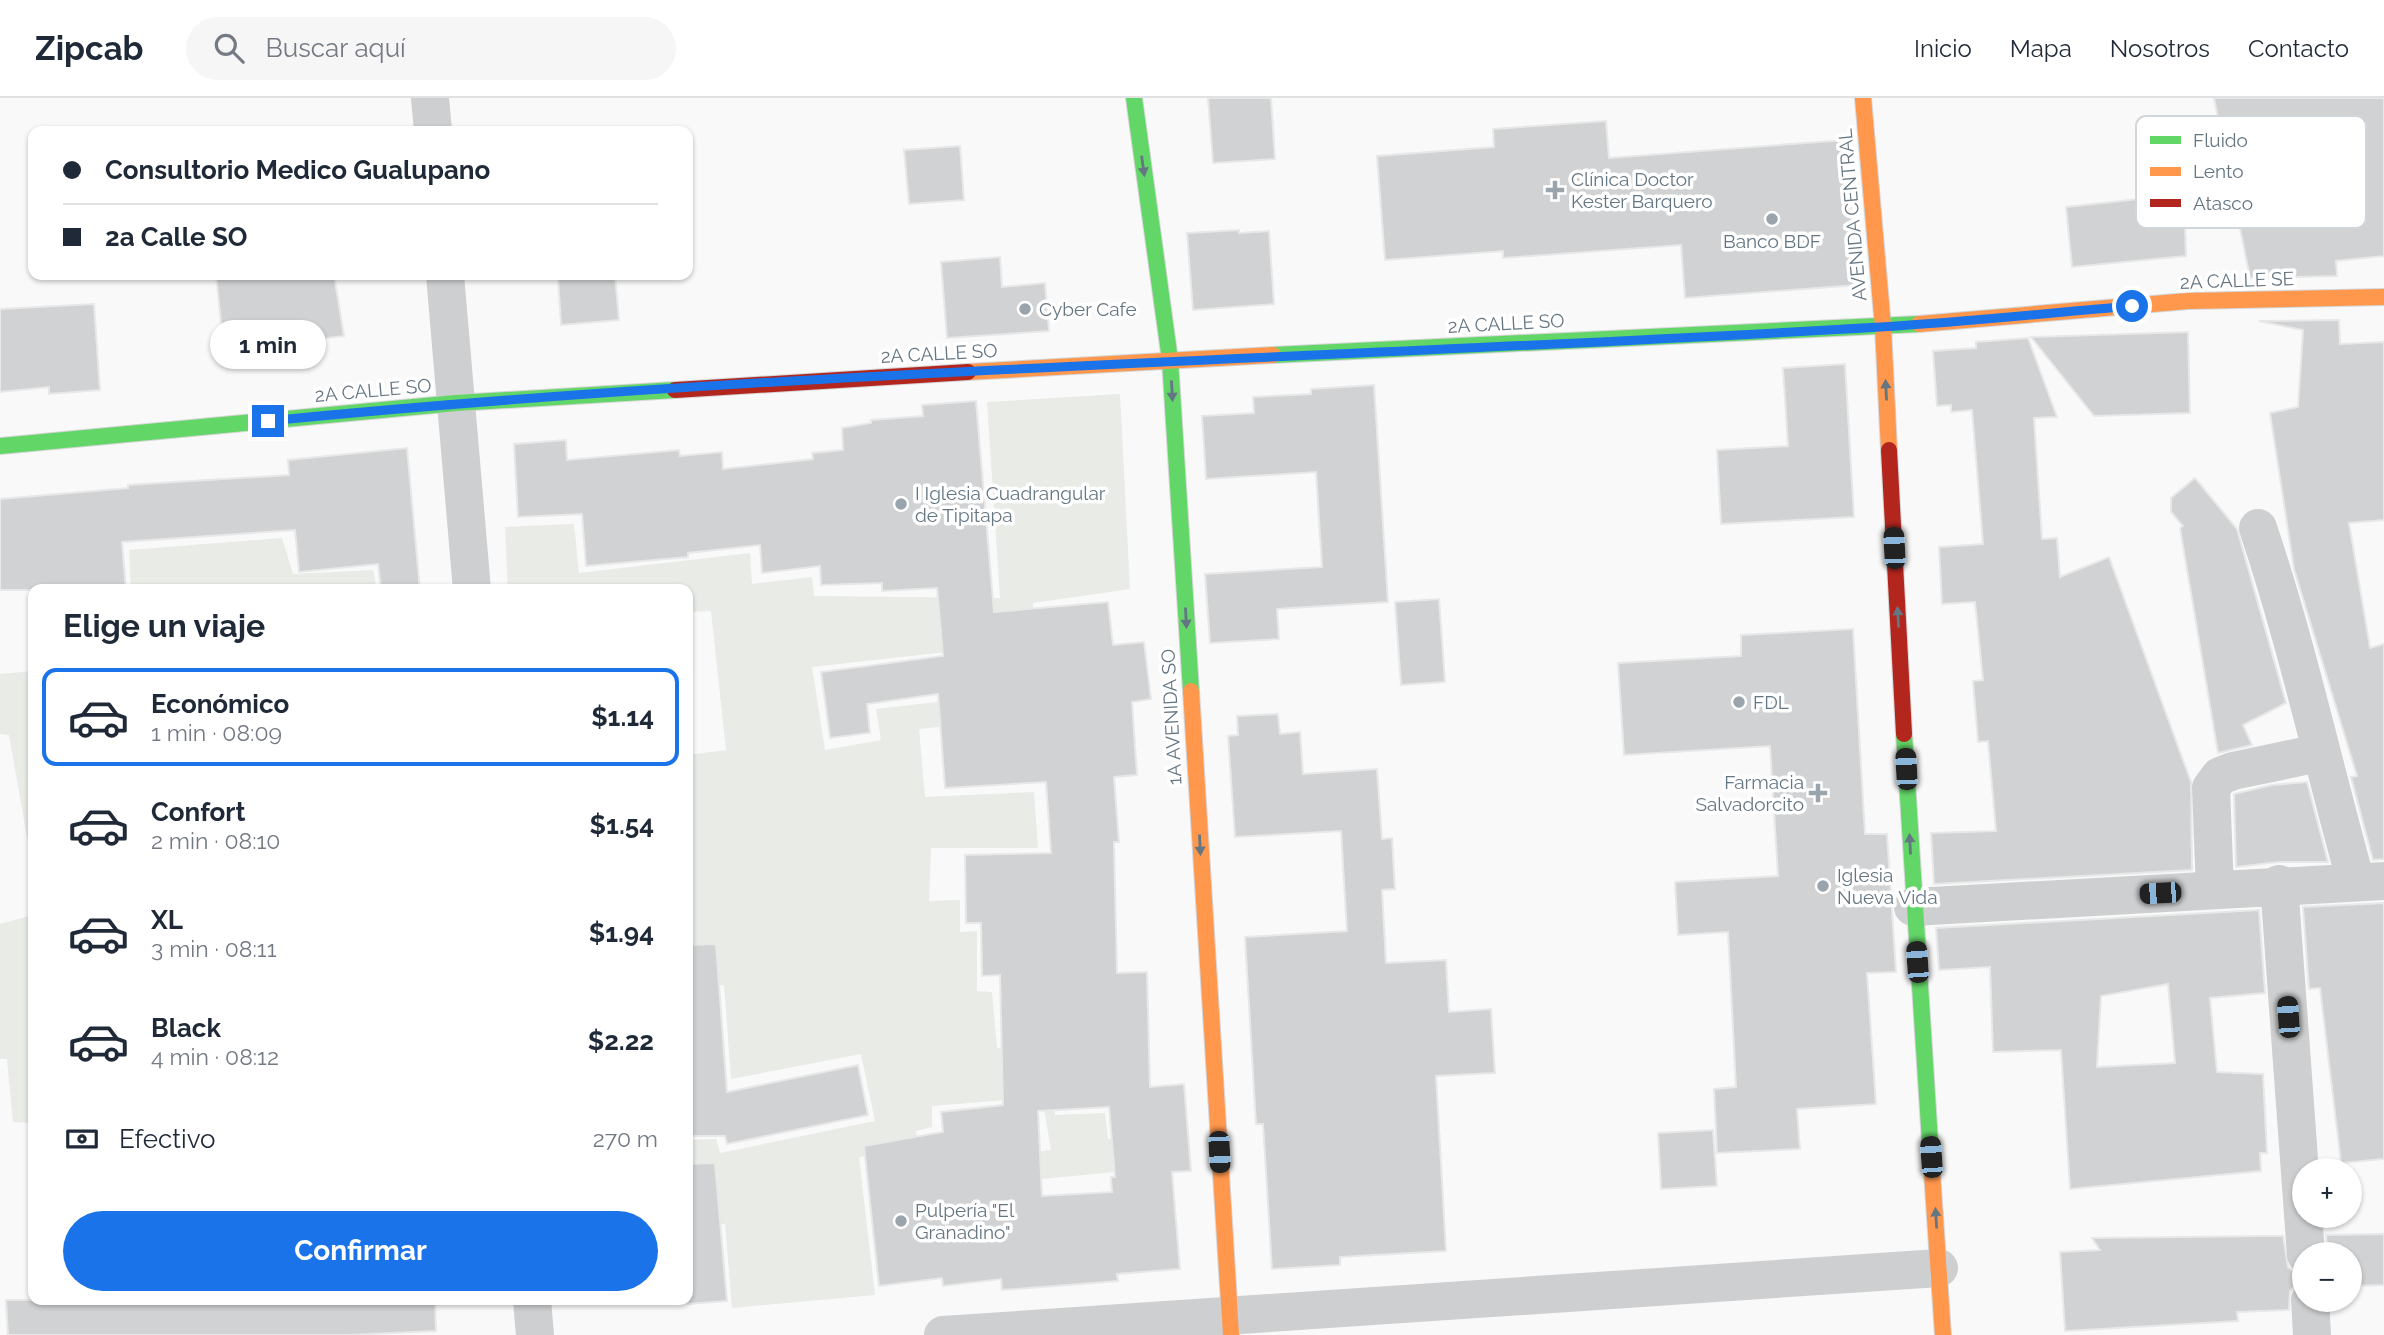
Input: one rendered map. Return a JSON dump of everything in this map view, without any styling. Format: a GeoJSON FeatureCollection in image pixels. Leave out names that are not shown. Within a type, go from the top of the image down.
{"type":"FeatureCollection","features":[{"type":"Feature","properties":{"kind":"street"},"geometry":{"type":"LineString","coordinates":[[430,98],[433,126]]}},
{"type":"Feature","properties":{"kind":"street","name":"1A AVENIDA SO"},"geometry":{"type":"LineString","coordinates":[[1134,98],[1170,360],[1229,1326]]}},
{"type":"Feature","properties":{"kind":"street","name":"AVENIDA CENTRAL"},"geometry":{"type":"LineString","coordinates":[[1863,98],[1883,327],[1913,907],[1943,1335]]}},
{"type":"Feature","properties":{"kind":"street"},"geometry":{"type":"LineString","coordinates":[[445,280],[471,584]]}},
{"type":"Feature","properties":{"kind":"street","name":"2A CALLE SE"},"geometry":{"type":"LineString","coordinates":[[1883,327],[2188,302],[2384,297]]}},
{"type":"Feature","properties":{"kind":"street","name":"2A CALLE SO"},"geometry":{"type":"LineString","coordinates":[[0,446],[456,403],[1170,360],[1883,327]]}},
{"type":"Feature","properties":{"kind":"street"},"geometry":{"type":"LineString","coordinates":[[1913,907],[2279,884],[2370,881],[2319,753],[2277,585],[2258,528]]}},
{"type":"Feature","properties":{"kind":"street"},"geometry":{"type":"LineString","coordinates":[[2215,890],[2211,788],[2220,776],[2232,771],[2319,753]]}},
{"type":"Feature","properties":{"kind":"street"},"geometry":{"type":"LineString","coordinates":[[2279,884],[2305,1242]]}},
{"type":"Feature","properties":{"kind":"street"},"geometry":{"type":"LineString","coordinates":[[943,1335],[1229,1326],[1939,1268]]}},
{"type":"Feature","properties":{"kind":"street"},"geometry":{"type":"LineString","coordinates":[[532,1305],[535,1335]]}},
{"type":"Feature","properties":{"kind":"street"},"geometry":{"type":"LineString","coordinates":[[2311,1312],[2312,1335]]}},
{"type":"Feature","properties":{"kind":"shaded area"},"geometry":{"type":"Polygon","coordinates":[[[1120,394],[1130,589],[1033,603],[1035,642],[812,667],[825,750],[881,740],[876,709],[1111,682],[1116,709],[919,729],[925,797],[1034,792],[1038,848],[931,848],[929,901],[960,900],[960,932],[977,931],[977,991],[992,992],[997,1048],[1051,1044],[1055,1115],[1105,1113],[1108,1139],[1164,1136],[1167,1167],[969,1186],[966,1162],[1051,1150],[1042,1097],[932,1106],[932,1127],[916,1131],[919,1150],[859,1157],[875,1295],[732,1308],[725,1224],[693,1227],[693,1140],[716,1139],[720,1153],[875,1121],[861,1054],[731,1079],[724,985],[693,987],[693,754],[726,750],[711,611],[693,612],[693,584],[508,584],[505,527],[574,524],[579,573],[750,553],[752,584],[812,577],[814,596],[1000,598],[987,402],[1120,394]]]}},
{"type":"Feature","properties":{"kind":"shaded area"},"geometry":{"type":"Polygon","coordinates":[[[282,538],[293,574],[373,570],[376,584],[131,584],[129,550],[282,538]]]}},
{"type":"Feature","properties":{"kind":"shaded area"},"geometry":{"type":"Polygon","coordinates":[[[28,671],[28,843],[9,735],[0,734],[0,674],[28,671]]]}},
{"type":"Feature","properties":{"kind":"shaded area"},"geometry":{"type":"Polygon","coordinates":[[[28,916],[28,1123],[13,1122],[7,1059],[0,1059],[0,924],[28,916]]]}},
{"type":"Feature","properties":{"kind":"building"},"geometry":{"type":"Polygon","coordinates":[[[1208,98],[1271,98],[1275,159],[1213,163],[1208,98]]]}},
{"type":"Feature","properties":{"kind":"building"},"geometry":{"type":"Polygon","coordinates":[[[2214,98],[2384,98],[2384,256],[2336,261],[2337,276],[2250,278],[2240,228],[2366,228],[2366,116],[2218,116],[2214,98]]]}},
{"type":"Feature","properties":{"kind":"building"},"geometry":{"type":"Polygon","coordinates":[[[1606,121],[1609,158],[1845,140],[1857,285],[1685,298],[1681,245],[1503,258],[1503,251],[1385,260],[1377,156],[1494,147],[1493,129],[1606,121]]]}},
{"type":"Feature","properties":{"kind":"building"},"geometry":{"type":"Polygon","coordinates":[[[960,146],[964,200],[909,204],[904,150],[960,146]]]}},
{"type":"Feature","properties":{"kind":"building"},"geometry":{"type":"Polygon","coordinates":[[[2136,199],[2136,228],[2185,228],[2186,256],[2072,267],[2066,207],[2136,199]]]}},
{"type":"Feature","properties":{"kind":"building"},"geometry":{"type":"Polygon","coordinates":[[[1239,230],[1239,233],[1269,231],[1274,304],[1193,310],[1187,233],[1239,230]]]}},
{"type":"Feature","properties":{"kind":"building"},"geometry":{"type":"Polygon","coordinates":[[[1000,257],[1002,287],[1045,283],[1049,331],[947,338],[941,262],[1000,257]]]}},
{"type":"Feature","properties":{"kind":"building"},"geometry":{"type":"Polygon","coordinates":[[[217,280],[335,280],[344,336],[224,351],[217,280]]]}},
{"type":"Feature","properties":{"kind":"building"},"geometry":{"type":"Polygon","coordinates":[[[558,280],[615,280],[619,320],[561,325],[558,280]]]}},
{"type":"Feature","properties":{"kind":"building"},"geometry":{"type":"Polygon","coordinates":[[[94,304],[100,390],[49,394],[49,387],[0,392],[0,309],[94,304]]]}},
{"type":"Feature","properties":{"kind":"building"},"geometry":{"type":"Polygon","coordinates":[[[2339,320],[2340,344],[2384,342],[2384,520],[2349,523],[2370,648],[2384,644],[2384,859],[2373,860],[2351,777],[2357,776],[2294,569],[2270,413],[2298,407],[2303,330],[2259,321],[2339,320]]]}},
{"type":"Feature","properties":{"kind":"building"},"geometry":{"type":"Polygon","coordinates":[[[2188,332],[2190,413],[2094,416],[2031,337],[2188,332]]]}},
{"type":"Feature","properties":{"kind":"building"},"geometry":{"type":"Polygon","coordinates":[[[2028,338],[2057,417],[2034,418],[2042,539],[2057,538],[2060,577],[2109,557],[2191,782],[2192,870],[1934,884],[1931,833],[1996,831],[1988,741],[1978,742],[1973,681],[1983,680],[1975,602],[1942,604],[1939,547],[1983,544],[1972,410],[1951,412],[1951,405],[1937,406],[1933,351],[1976,348],[1976,342],[2028,338]]]}},
{"type":"Feature","properties":{"kind":"building"},"geometry":{"type":"Polygon","coordinates":[[[1845,364],[1854,517],[1721,524],[1717,450],[1788,446],[1783,368],[1845,364]]]}},
{"type":"Feature","properties":{"kind":"building"},"geometry":{"type":"Polygon","coordinates":[[[1374,385],[1388,602],[1277,609],[1279,639],[1210,643],[1205,574],[1322,567],[1316,472],[1206,479],[1202,416],[1254,413],[1253,397],[1311,394],[1311,389],[1374,385]]]}},
{"type":"Feature","properties":{"kind":"building"},"geometry":{"type":"Polygon","coordinates":[[[976,401],[994,612],[1108,602],[1113,645],[1144,642],[1151,699],[1132,702],[1137,775],[1114,777],[1119,842],[1114,842],[1117,973],[1147,972],[1150,1087],[1184,1084],[1191,1171],[1172,1172],[1180,1269],[1117,1274],[1118,1281],[1002,1290],[1001,1279],[943,1286],[942,1278],[879,1286],[864,1146],[943,1132],[941,1112],[1003,1105],[1000,975],[982,976],[981,923],[966,923],[965,855],[1051,853],[1046,782],[945,788],[938,694],[867,704],[870,733],[830,738],[821,672],[943,656],[937,588],[882,591],[882,583],[821,585],[820,566],[762,573],[760,545],[688,553],[688,557],[586,566],[582,514],[518,517],[514,444],[566,440],[567,460],[679,450],[680,456],[722,452],[723,469],[813,459],[812,453],[843,450],[842,428],[871,423],[871,420],[923,416],[922,405],[976,401]],[[1109,1107],[1038,1111],[1042,1196],[1112,1192],[1111,1177],[1115,1177],[1109,1107]]]}},
{"type":"Feature","properties":{"kind":"building"},"geometry":{"type":"Polygon","coordinates":[[[407,448],[419,584],[380,584],[378,564],[299,572],[295,530],[122,542],[126,584],[28,584],[28,590],[0,590],[0,499],[128,488],[128,485],[289,475],[288,460],[407,448]]]}},
{"type":"Feature","properties":{"kind":"building"},"geometry":{"type":"Polygon","coordinates":[[[2195,478],[2237,529],[2286,703],[2243,725],[2252,745],[2218,753],[2180,528],[2183,526],[2171,512],[2171,498],[2195,478]]]}},
{"type":"Feature","properties":{"kind":"building"},"geometry":{"type":"Polygon","coordinates":[[[1439,599],[1445,682],[1401,685],[1395,602],[1439,599]]]}},
{"type":"Feature","properties":{"kind":"building"},"geometry":{"type":"Polygon","coordinates":[[[1853,629],[1865,834],[1887,834],[1896,972],[1867,973],[1876,1104],[1797,1109],[1800,1149],[1717,1153],[1714,1089],[1736,1087],[1728,932],[1678,935],[1675,882],[1778,876],[1770,746],[1624,755],[1618,663],[1741,656],[1741,635],[1853,629]]]}},
{"type":"Feature","properties":{"kind":"building"},"geometry":{"type":"Polygon","coordinates":[[[1278,714],[1280,734],[1300,732],[1303,774],[1377,769],[1382,839],[1392,838],[1395,889],[1382,890],[1386,963],[1446,960],[1449,1012],[1491,1009],[1495,1073],[1436,1076],[1446,1251],[1340,1257],[1340,1265],[1272,1269],[1263,1124],[1256,1124],[1245,937],[1347,931],[1341,831],[1235,837],[1228,736],[1238,735],[1237,716],[1278,714]]]}},
{"type":"Feature","properties":{"kind":"building"},"geometry":{"type":"Polygon","coordinates":[[[2307,782],[2328,862],[2278,862],[2236,867],[2234,794],[2272,785],[2307,782]]]}},
{"type":"Feature","properties":{"kind":"building"},"geometry":{"type":"Polygon","coordinates":[[[2384,903],[2384,1159],[2362,1161],[2362,1158],[2340,1158],[2320,988],[2309,989],[2303,907],[2384,903]]]}},
{"type":"Feature","properties":{"kind":"building"},"geometry":{"type":"Polygon","coordinates":[[[2259,910],[2265,993],[2210,998],[2217,1072],[2263,1074],[2267,1153],[2260,1153],[2261,1171],[2070,1189],[2061,1050],[1993,1052],[1990,967],[1939,970],[1936,928],[2259,910]],[[2168,984],[2101,996],[2097,1067],[2175,1063],[2168,984]]]}},
{"type":"Feature","properties":{"kind":"building"},"geometry":{"type":"Polygon","coordinates":[[[716,944],[727,1092],[858,1065],[868,1115],[727,1144],[725,1136],[693,1136],[693,945],[716,944]]]}},
{"type":"Feature","properties":{"kind":"building"},"geometry":{"type":"Polygon","coordinates":[[[1713,1130],[1717,1186],[1661,1189],[1658,1133],[1713,1130]]]}},
{"type":"Feature","properties":{"kind":"building"},"geometry":{"type":"Polygon","coordinates":[[[715,1163],[727,1301],[693,1304],[693,1164],[715,1163]]]}},
{"type":"Feature","properties":{"kind":"building"},"geometry":{"type":"Polygon","coordinates":[[[2384,1234],[2384,1285],[2362,1286],[2362,1242],[2327,1242],[2326,1235],[2384,1234]]]}},
{"type":"Feature","properties":{"kind":"building"},"geometry":{"type":"Polygon","coordinates":[[[2283,1236],[2288,1267],[2292,1270],[2289,1310],[2237,1312],[2238,1321],[2065,1331],[2060,1252],[2100,1250],[2092,1238],[2283,1236]]]}},
{"type":"Feature","properties":{"kind":"building"},"geometry":{"type":"Polygon","coordinates":[[[6,1300],[28,1300],[28,1305],[435,1305],[436,1331],[348,1335],[8,1335],[6,1300]]]}},
{"type":"Feature","properties":{"kind":"traffic: fast"},"geometry":{"type":"LineString","coordinates":[[1134,98],[1170,360],[1191,691]]}},
{"type":"Feature","properties":{"kind":"traffic: fast"},"geometry":{"type":"LineString","coordinates":[[1273,355],[1919,324]]}},
{"type":"Feature","properties":{"kind":"traffic: fast"},"geometry":{"type":"LineString","coordinates":[[0,446],[456,403],[675,390]]}},
{"type":"Feature","properties":{"kind":"traffic: fast"},"geometry":{"type":"LineString","coordinates":[[1904,734],[1931,1158]]}},
{"type":"Feature","properties":{"kind":"traffic: slow"},"geometry":{"type":"LineString","coordinates":[[1863,98],[1883,327],[1889,450]]}},
{"type":"Feature","properties":{"kind":"traffic: slow"},"geometry":{"type":"LineString","coordinates":[[1919,324],[2188,301],[2384,297]]}},
{"type":"Feature","properties":{"kind":"traffic: slow"},"geometry":{"type":"LineString","coordinates":[[968,372],[1273,355]]}},
{"type":"Feature","properties":{"kind":"traffic: slow"},"geometry":{"type":"LineString","coordinates":[[1191,691],[1231,1335]]}},
{"type":"Feature","properties":{"kind":"traffic: slow"},"geometry":{"type":"LineString","coordinates":[[1931,1158],[1943,1335]]}},
{"type":"Feature","properties":{"kind":"traffic: jam"},"geometry":{"type":"LineString","coordinates":[[675,390],[968,372]]}},
{"type":"Feature","properties":{"kind":"traffic: jam"},"geometry":{"type":"LineString","coordinates":[[1889,450],[1904,734]]}},
{"type":"Feature","properties":{"kind":"place","name":"Clínica Doctor Kester Barquero"},"geometry":{"type":"Point","coordinates":[1555,190]}},
{"type":"Feature","properties":{"kind":"place","name":"Banco BDF"},"geometry":{"type":"Point","coordinates":[1772,219]}},
{"type":"Feature","properties":{"kind":"place","name":"Cyber Cafe"},"geometry":{"type":"Point","coordinates":[1025,309]}},
{"type":"Feature","properties":{"kind":"place","name":"I Iglesia Cuadrangular de Tipitapa"},"geometry":{"type":"Point","coordinates":[901,504]}},
{"type":"Feature","properties":{"kind":"place","name":"FDL"},"geometry":{"type":"Point","coordinates":[1739,702]}},
{"type":"Feature","properties":{"kind":"place","name":"Farmacia Salvadorcito"},"geometry":{"type":"Point","coordinates":[1818,793]}},
{"type":"Feature","properties":{"kind":"place","name":"Iglesia Nueva Vida"},"geometry":{"type":"Point","coordinates":[1823,886]}},
{"type":"Feature","properties":{"kind":"place","name":"Pulpería \"El Granadino\""},"geometry":{"type":"Point","coordinates":[901,1221]}},
{"type":"Feature","properties":{"kind":"route"},"geometry":{"type":"LineString","coordinates":[[268,421],[456,403],[1170,360],[1883,327],[2132,306]]}}]}
